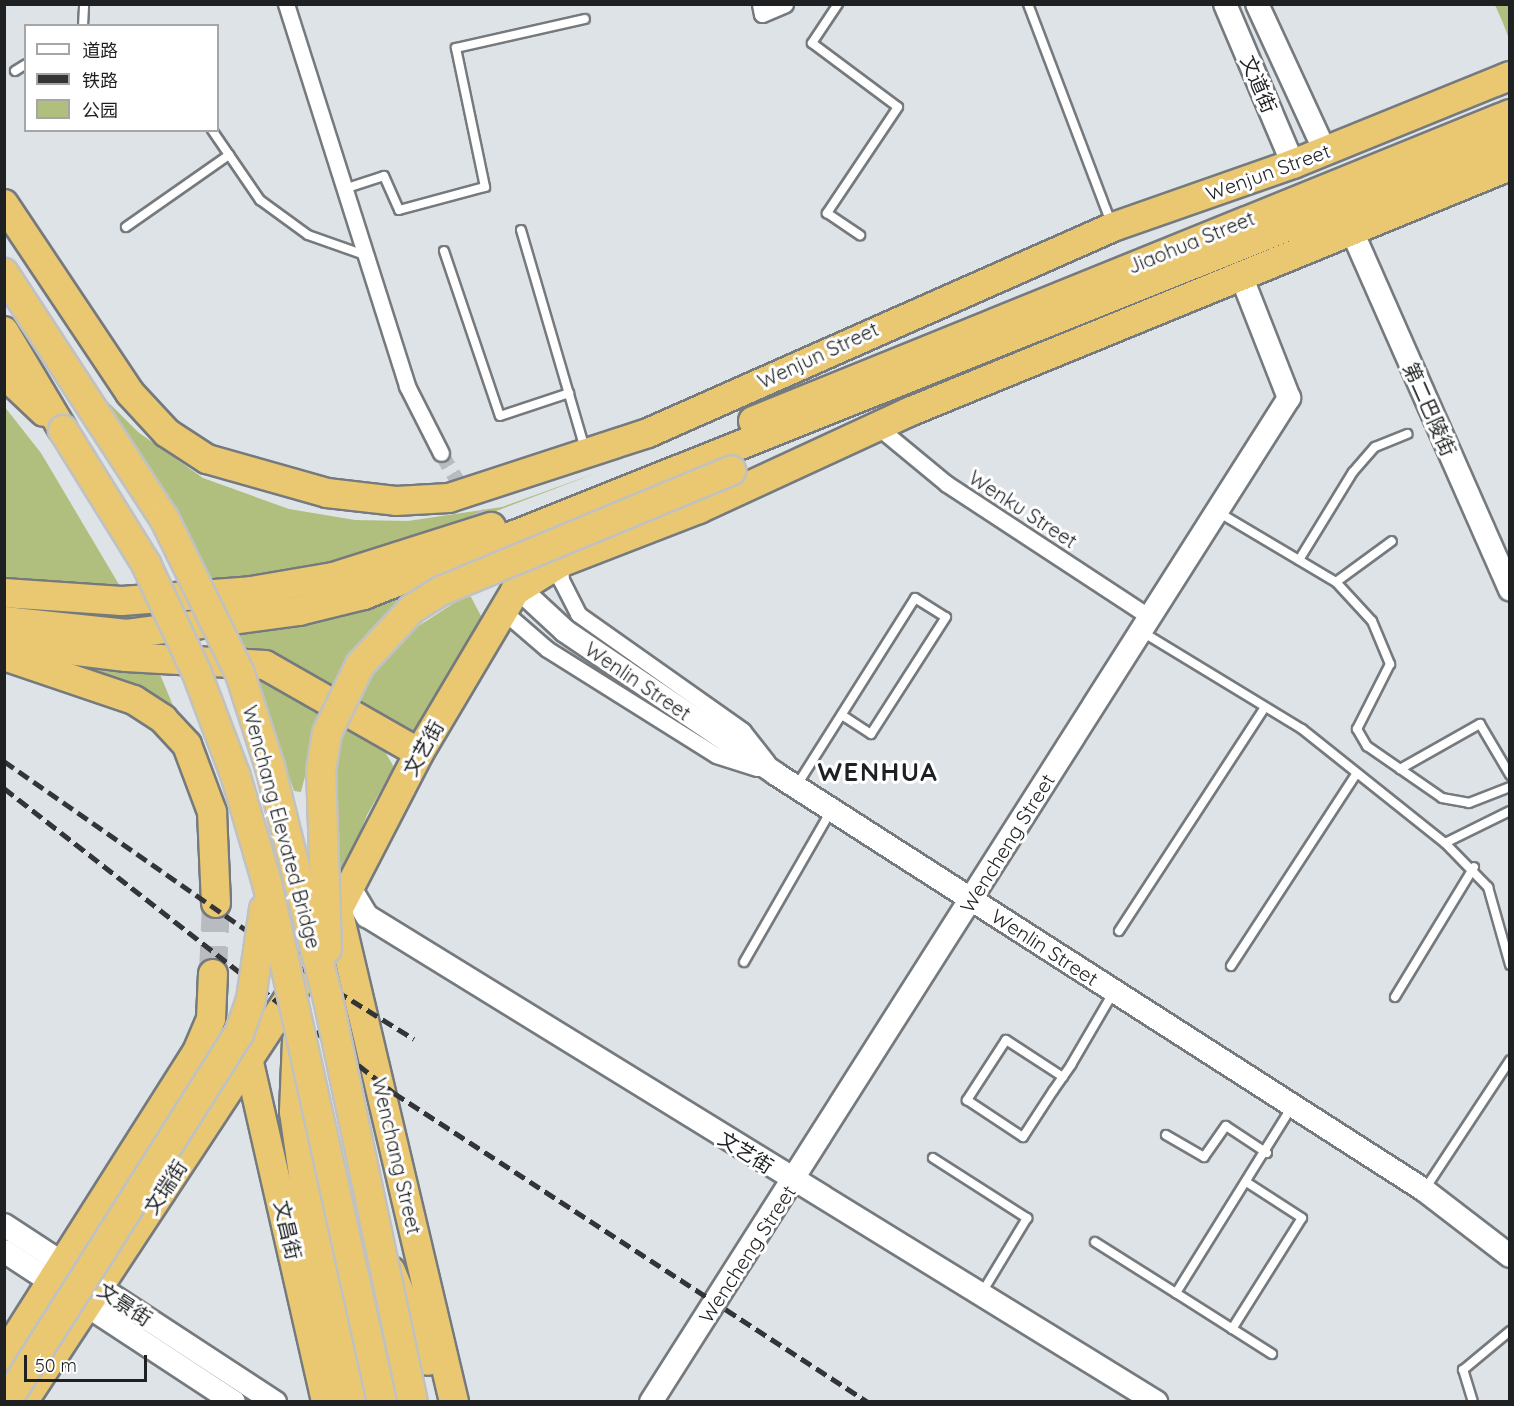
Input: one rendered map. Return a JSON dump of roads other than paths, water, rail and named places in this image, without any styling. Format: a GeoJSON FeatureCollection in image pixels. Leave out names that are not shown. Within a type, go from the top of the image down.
{"type":"FeatureCollection","features":[{"type":"Feature","properties":{"kind":"highway","name":"Wenjun Street"},"geometry":{"type":"LineString","coordinates":[[4,204],[130,393],[167,433],[207,459],[327,493],[396,501],[449,498],[587,456],[728,397],[1113,227],[1293,164],[1509,76]]}},
{"type":"Feature","properties":{"kind":"highway","name":"Jiaohua Street"},"geometry":{"type":"LineString","coordinates":[[878,380],[1509,114]]}},
{"type":"Feature","properties":{"kind":"highway","name":"Jiaohua Street"},"geometry":{"type":"LineString","coordinates":[[878,380],[1509,138]]}},
{"type":"Feature","properties":{"kind":"highway"},"geometry":{"type":"LineString","coordinates":[[503,611],[515,591],[560,563],[699,509],[909,412],[1240,273],[1509,166]]}},
{"type":"Feature","properties":{"kind":"highway","name":"Wenchang Elevated Bridge"},"geometry":{"type":"LineString","coordinates":[[4,273],[164,518],[240,674],[270,767],[328,999],[413,1401]]}},
{"type":"Feature","properties":{"kind":"highway","name":"Wenchang Elevated Bridge"},"geometry":{"type":"LineString","coordinates":[[4,331],[146,564],[196,671],[267,883],[382,1401]]}},
{"type":"Feature","properties":{"kind":"highway"},"geometry":{"type":"LineString","coordinates":[[4,374],[63,430]]}},
{"type":"Feature","properties":{"kind":"highway"},"geometry":{"type":"LineString","coordinates":[[728,397],[878,380]]}},
{"type":"Feature","properties":{"kind":"highway"},"geometry":{"type":"LineString","coordinates":[[768,454],[878,380]]}},
{"type":"Feature","properties":{"kind":"highway"},"geometry":{"type":"LineString","coordinates":[[4,593],[122,601],[251,591],[333,577],[430,550],[878,380]]}},
{"type":"Feature","properties":{"kind":"highway"},"geometry":{"type":"LineString","coordinates":[[4,621],[127,634],[299,611],[364,595],[878,380]]}},
{"type":"Feature","properties":{"kind":"highway"},"geometry":{"type":"LineString","coordinates":[[328,999],[321,771],[327,733],[360,664],[412,609],[443,590],[768,454],[909,412]]}},
{"type":"Feature","properties":{"kind":"highway","name":"文艺街"},"geometry":{"type":"LineString","coordinates":[[306,972],[419,753],[503,611]]}},
{"type":"Feature","properties":{"kind":"highway"},"geometry":{"type":"LineString","coordinates":[[4,642],[126,657],[265,665],[419,753]]}},
{"type":"Feature","properties":{"kind":"highway"},"geometry":{"type":"LineString","coordinates":[[4,656],[134,700],[163,719],[188,745],[212,812],[216,903]]}},
{"type":"Feature","properties":{"kind":"highway"},"geometry":{"type":"LineString","coordinates":[[6,1401],[239,1034],[251,999],[267,883]]}},
{"type":"Feature","properties":{"kind":"highway","name":"Wenchang Street"},"geometry":{"type":"LineString","coordinates":[[344,899],[454,1401]]}},
{"type":"Feature","properties":{"kind":"highway","name":"文瑞街"},"geometry":{"type":"LineString","coordinates":[[23,1401],[94,1297],[306,972]]}},
{"type":"Feature","properties":{"kind":"highway"},"geometry":{"type":"LineString","coordinates":[[4,1356],[197,1052],[211,1019],[213,974]]}},
{"type":"Feature","properties":{"kind":"highway"},"geometry":{"type":"LineString","coordinates":[[298,1023],[294,1112],[299,1147],[352,1401]]}},
{"type":"Feature","properties":{"kind":"highway","name":"文昌街"},"geometry":{"type":"LineString","coordinates":[[248,1059],[326,1401]]}},
{"type":"Feature","properties":{"kind":"highway"},"geometry":{"type":"LineString","coordinates":[[380,1248],[424,1343],[437,1401]]}},
{"type":"Feature","properties":{"kind":"street"},"geometry":{"type":"LineString","coordinates":[[286,4],[362,254],[407,386],[441,453]]}},
{"type":"Feature","properties":{"kind":"street"},"geometry":{"type":"LineString","coordinates":[[760,4],[762,14],[785,4]]}},
{"type":"Feature","properties":{"kind":"street","name":"文道街"},"geometry":{"type":"LineString","coordinates":[[1225,4],[1293,164]]}},
{"type":"Feature","properties":{"kind":"street","name":"文道街"},"geometry":{"type":"LineString","coordinates":[[1257,4],[1325,151]]}},
{"type":"Feature","properties":{"kind":"street","name":"第二巴陵街"},"geometry":{"type":"LineString","coordinates":[[1352,230],[1509,590]]}},
{"type":"Feature","properties":{"kind":"street","name":"Wencheng Street"},"geometry":{"type":"LineString","coordinates":[[651,1401],[794,1182],[1289,398],[1240,273]]}},
{"type":"Feature","properties":{"kind":"street","name":"Wenku Street"},"geometry":{"type":"LineString","coordinates":[[878,427],[947,484],[1147,625]]}},
{"type":"Feature","properties":{"kind":"street"},"geometry":{"type":"LineString","coordinates":[[560,563],[561,580],[578,614],[743,731],[776,774]]}},
{"type":"Feature","properties":{"kind":"street","name":"Wenlin Street"},"geometry":{"type":"LineString","coordinates":[[524,593],[565,631],[776,774],[1424,1190],[1509,1256]]}},
{"type":"Feature","properties":{"kind":"street"},"geometry":{"type":"LineString","coordinates":[[503,611],[547,649],[716,755],[776,774]]}},
{"type":"Feature","properties":{"kind":"street","name":"文艺街"},"geometry":{"type":"LineString","coordinates":[[344,899],[367,916],[794,1182],[1156,1401]]}},
{"type":"Feature","properties":{"kind":"street","name":"文景街"},"geometry":{"type":"LineString","coordinates":[[4,1225],[57,1272],[94,1297],[276,1401]]}},
{"type":"Feature","properties":{"kind":"street"},"geometry":{"type":"LineString","coordinates":[[4,1251],[57,1272]]}},
{"type":"Feature","properties":{"kind":"street"},"geometry":{"type":"LineString","coordinates":[[94,1297],[234,1401]]}},
{"type":"Feature","properties":{"kind":"lane"},"geometry":{"type":"LineString","coordinates":[[83,24],[84,4]]}},
{"type":"Feature","properties":{"kind":"lane"},"geometry":{"type":"LineString","coordinates":[[838,4],[812,44],[898,107],[827,213],[860,235]]}},
{"type":"Feature","properties":{"kind":"lane"},"geometry":{"type":"LineString","coordinates":[[1028,4],[1113,227]]}},
{"type":"Feature","properties":{"kind":"lane"},"geometry":{"type":"LineString","coordinates":[[343,190],[384,176],[399,210],[485,187],[456,48],[585,19]]}},
{"type":"Feature","properties":{"kind":"lane"},"geometry":{"type":"LineString","coordinates":[[15,71],[24,65]]}},
{"type":"Feature","properties":{"kind":"lane"},"geometry":{"type":"LineString","coordinates":[[213,132],[260,200],[308,235],[362,254]]}},
{"type":"Feature","properties":{"kind":"lane"},"geometry":{"type":"LineString","coordinates":[[126,227],[229,155]]}},
{"type":"Feature","properties":{"kind":"lane"},"geometry":{"type":"LineString","coordinates":[[521,230],[587,456]]}},
{"type":"Feature","properties":{"kind":"lane"},"geometry":{"type":"LineString","coordinates":[[444,250],[500,416],[569,393]]}},
{"type":"Feature","properties":{"kind":"lane"},"geometry":{"type":"LineString","coordinates":[[1299,560],[1353,472],[1375,447],[1407,434]]}},
{"type":"Feature","properties":{"kind":"lane"},"geometry":{"type":"LineString","coordinates":[[1217,511],[1336,582],[1372,621],[1390,664],[1358,729],[1367,746],[1442,798],[1469,803],[1509,787]]}},
{"type":"Feature","properties":{"kind":"lane"},"geometry":{"type":"LineString","coordinates":[[1336,582],[1392,541]]}},
{"type":"Feature","properties":{"kind":"lane"},"geometry":{"type":"LineString","coordinates":[[796,786],[915,598],[946,617],[871,734],[842,715]]}},
{"type":"Feature","properties":{"kind":"lane"},"geometry":{"type":"LineString","coordinates":[[1147,625],[1358,773],[1474,867],[1496,906],[1509,965]]}},
{"type":"Feature","properties":{"kind":"lane"},"geometry":{"type":"LineString","coordinates":[[1119,931],[1265,706]]}},
{"type":"Feature","properties":{"kind":"lane"},"geometry":{"type":"LineString","coordinates":[[1400,769],[1480,724],[1509,775]]}},
{"type":"Feature","properties":{"kind":"lane"},"geometry":{"type":"LineString","coordinates":[[1231,966],[1358,773]]}},
{"type":"Feature","properties":{"kind":"lane"},"geometry":{"type":"LineString","coordinates":[[744,962],[832,810]]}},
{"type":"Feature","properties":{"kind":"lane"},"geometry":{"type":"LineString","coordinates":[[1445,843],[1509,811]]}},
{"type":"Feature","properties":{"kind":"lane"},"geometry":{"type":"LineString","coordinates":[[1395,998],[1474,867]]}},
{"type":"Feature","properties":{"kind":"lane"},"geometry":{"type":"LineString","coordinates":[[1063,1077],[1006,1040],[967,1100],[1023,1137],[1063,1077],[1114,992]]}},
{"type":"Feature","properties":{"kind":"lane"},"geometry":{"type":"LineString","coordinates":[[1424,1190],[1509,1060]]}},
{"type":"Feature","properties":{"kind":"lane"},"geometry":{"type":"LineString","coordinates":[[1176,1293],[1267,1153],[1292,1106]]}},
{"type":"Feature","properties":{"kind":"lane"},"geometry":{"type":"LineString","coordinates":[[1166,1135],[1204,1157],[1226,1126],[1267,1153]]}},
{"type":"Feature","properties":{"kind":"lane"},"geometry":{"type":"LineString","coordinates":[[933,1158],[1027,1218],[981,1295]]}},
{"type":"Feature","properties":{"kind":"lane"},"geometry":{"type":"LineString","coordinates":[[1232,1329],[1302,1218],[1248,1183]]}},
{"type":"Feature","properties":{"kind":"lane"},"geometry":{"type":"LineString","coordinates":[[1095,1242],[1272,1354]]}},
{"type":"Feature","properties":{"kind":"lane"},"geometry":{"type":"LineString","coordinates":[[1473,1401],[1463,1370],[1509,1331]]}},
{"type":"Feature","properties":{"kind":"tunnel"},"geometry":{"type":"LineString","coordinates":[[441,453],[489,533]]}},
{"type":"Feature","properties":{"kind":"tunnel"},"geometry":{"type":"LineString","coordinates":[[213,974],[216,903]]}},
{"type":"Feature","properties":{"kind":"railway"},"geometry":{"type":"LineString","coordinates":[[4,761],[306,972],[414,1039]]}},
{"type":"Feature","properties":{"kind":"railway"},"geometry":{"type":"LineString","coordinates":[[4,788],[394,1093],[868,1402]]}},
{"type":"Feature","properties":{"kind":"district","name":"WENHUA"},"geometry":{"type":"Point","coordinates":[878,772]}}]}
